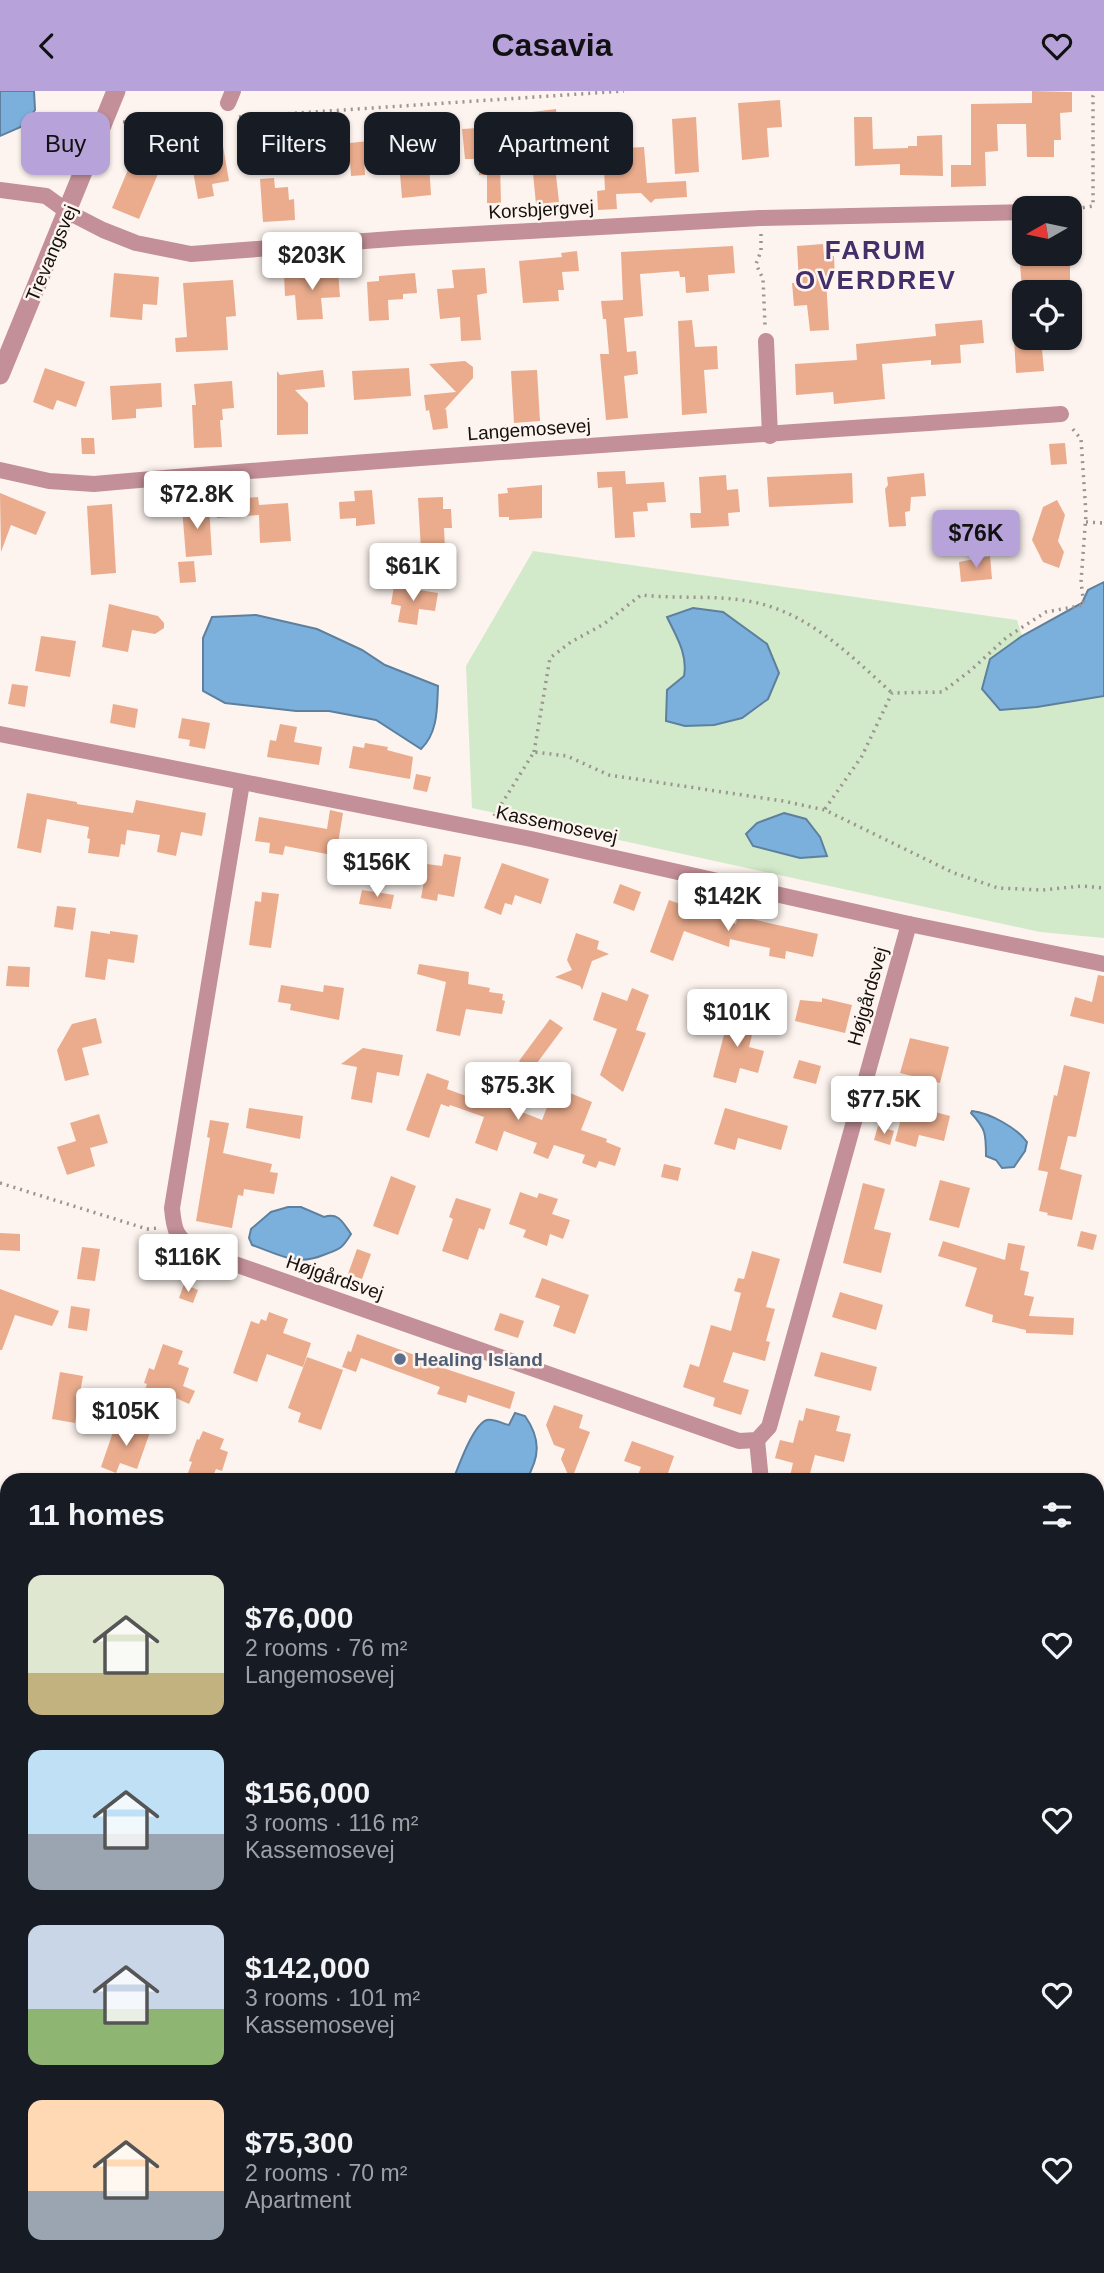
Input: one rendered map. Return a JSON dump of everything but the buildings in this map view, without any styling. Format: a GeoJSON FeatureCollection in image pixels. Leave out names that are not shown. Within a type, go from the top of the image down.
{"type":"FeatureCollection","features":[{"type":"Feature","properties":{"kind":"street","name":"Trevangsvej"},"geometry":{"type":"LineString","coordinates":[[108,112],[116,91]]}},
{"type":"Feature","properties":{"kind":"street","name":"Trevangsvej"},"geometry":{"type":"LineString","coordinates":[[0,375],[83,175]]}},
{"type":"Feature","properties":{"kind":"street","name":"Korsbjergvej"},"geometry":{"type":"LineString","coordinates":[[0,190],[46,196],[68,212],[103,230],[136,243],[191,254],[405,238],[760,218],[1012,212]]}},
{"type":"Feature","properties":{"kind":"street"},"geometry":{"type":"LineString","coordinates":[[766,341],[770,436]]}},
{"type":"Feature","properties":{"kind":"street","name":"Langemosevej"},"geometry":{"type":"LineString","coordinates":[[0,470],[49,481],[94,484],[376,460],[770,436],[1061,414]]}},
{"type":"Feature","properties":{"kind":"street","name":"Kassemosevej"},"geometry":{"type":"LineString","coordinates":[[0,734],[484,830],[1104,964]]}},
{"type":"Feature","properties":{"kind":"street"},"geometry":{"type":"LineString","coordinates":[[174,1226],[172,1208],[242,783]]}},
{"type":"Feature","properties":{"kind":"street","name":"Højgårdsvej"},"geometry":{"type":"LineString","coordinates":[[174,1226],[180,1239],[195,1250],[739,1441],[757,1440],[769,1427],[909,924]]}},
{"type":"Feature","properties":{"kind":"street"},"geometry":{"type":"LineString","coordinates":[[757,1440],[760,1473]]}},
{"type":"Feature","properties":{"kind":"path"},"geometry":{"type":"LineString","coordinates":[[313,112],[624,91]]}},
{"type":"Feature","properties":{"kind":"path"},"geometry":{"type":"LineString","coordinates":[[1082,208],[1093,206],[1095,91]]}},
{"type":"Feature","properties":{"kind":"path"},"geometry":{"type":"LineString","coordinates":[[110,122],[229,104]]}},
{"type":"Feature","properties":{"kind":"path"},"geometry":{"type":"LineString","coordinates":[[760,218],[761,251],[756,264],[763,279],[766,341]]}},
{"type":"Feature","properties":{"kind":"path"},"geometry":{"type":"LineString","coordinates":[[484,830],[534,752],[550,658],[570,642],[604,624],[641,594],[672,599],[701,597],[749,601],[794,614],[843,648],[892,692],[942,692],[1007,638],[1046,612],[1083,606],[1081,582],[1086,522],[1081,439],[1061,414]]}},
{"type":"Feature","properties":{"kind":"path"},"geometry":{"type":"LineString","coordinates":[[1086,522],[1104,523]]}},
{"type":"Feature","properties":{"kind":"path"},"geometry":{"type":"LineString","coordinates":[[825,810],[862,756],[892,692]]}},
{"type":"Feature","properties":{"kind":"path"},"geometry":{"type":"LineString","coordinates":[[534,752],[567,756],[609,775],[783,801],[825,810],[954,873],[998,888],[1104,888]]}},
{"type":"Feature","properties":{"kind":"path"},"geometry":{"type":"LineString","coordinates":[[0,1183],[147,1229],[174,1226]]}},
{"type":"Feature","properties":{"kind":"green space"},"geometry":{"type":"Polygon","coordinates":[[[533,551],[1017,620],[1022,636],[990,659],[1094,698],[1104,696],[1104,938],[1040,932],[472,808],[466,666],[533,551]],[[723,612],[667,617],[680,645],[684,676],[667,691],[685,726],[708,725],[741,718],[770,696],[779,673],[767,644],[723,612]]]}},
{"type":"Feature","properties":{"kind":"water"},"geometry":{"type":"Polygon","coordinates":[[[0,91],[34,91],[34,112],[21,112],[21,127],[0,136],[0,91]]]}},
{"type":"Feature","properties":{"kind":"water"},"geometry":{"type":"Polygon","coordinates":[[[1104,582],[1104,696],[1000,710],[982,689],[990,659],[1022,636],[1082,603],[1088,590],[1104,582]]]}},
{"type":"Feature","properties":{"kind":"water"},"geometry":{"type":"Polygon","coordinates":[[[693,608],[723,612],[767,644],[779,673],[768,699],[742,718],[714,725],[685,726],[666,721],[667,690],[684,676],[685,668],[680,645],[667,617],[693,608]]]}},
{"type":"Feature","properties":{"kind":"water"},"geometry":{"type":"Polygon","coordinates":[[[256,615],[317,629],[362,650],[385,665],[438,686],[436,720],[427,743],[421,749],[376,720],[329,711],[296,711],[225,703],[203,691],[203,638],[212,617],[256,615]]]}},
{"type":"Feature","properties":{"kind":"water"},"geometry":{"type":"Polygon","coordinates":[[[784,813],[806,819],[820,837],[827,856],[800,858],[753,846],[746,834],[757,823],[784,813]]]}},
{"type":"Feature","properties":{"kind":"water"},"geometry":{"type":"Polygon","coordinates":[[[972,1111],[1002,1122],[1027,1142],[1025,1151],[1014,1167],[1002,1168],[996,1160],[986,1156],[984,1132],[972,1111]]]}},
{"type":"Feature","properties":{"kind":"water"},"geometry":{"type":"Polygon","coordinates":[[[288,1207],[301,1207],[324,1217],[337,1217],[351,1234],[338,1249],[315,1258],[297,1260],[252,1245],[249,1238],[251,1229],[271,1212],[288,1207]]]}},
{"type":"Feature","properties":{"kind":"water"},"geometry":{"type":"Polygon","coordinates":[[[515,1413],[525,1416],[534,1432],[537,1448],[530,1473],[456,1473],[476,1429],[482,1423],[495,1420],[509,1425],[515,1413]]]}},
{"type":"Feature","properties":{"kind":"place","name":"Healing Island"},"geometry":{"type":"Point","coordinates":[400,1359]}},
{"type":"Feature","properties":{"kind":"district","name":"FARUM OVERDREV"},"geometry":{"type":"Point","coordinates":[876,264]}}]}
